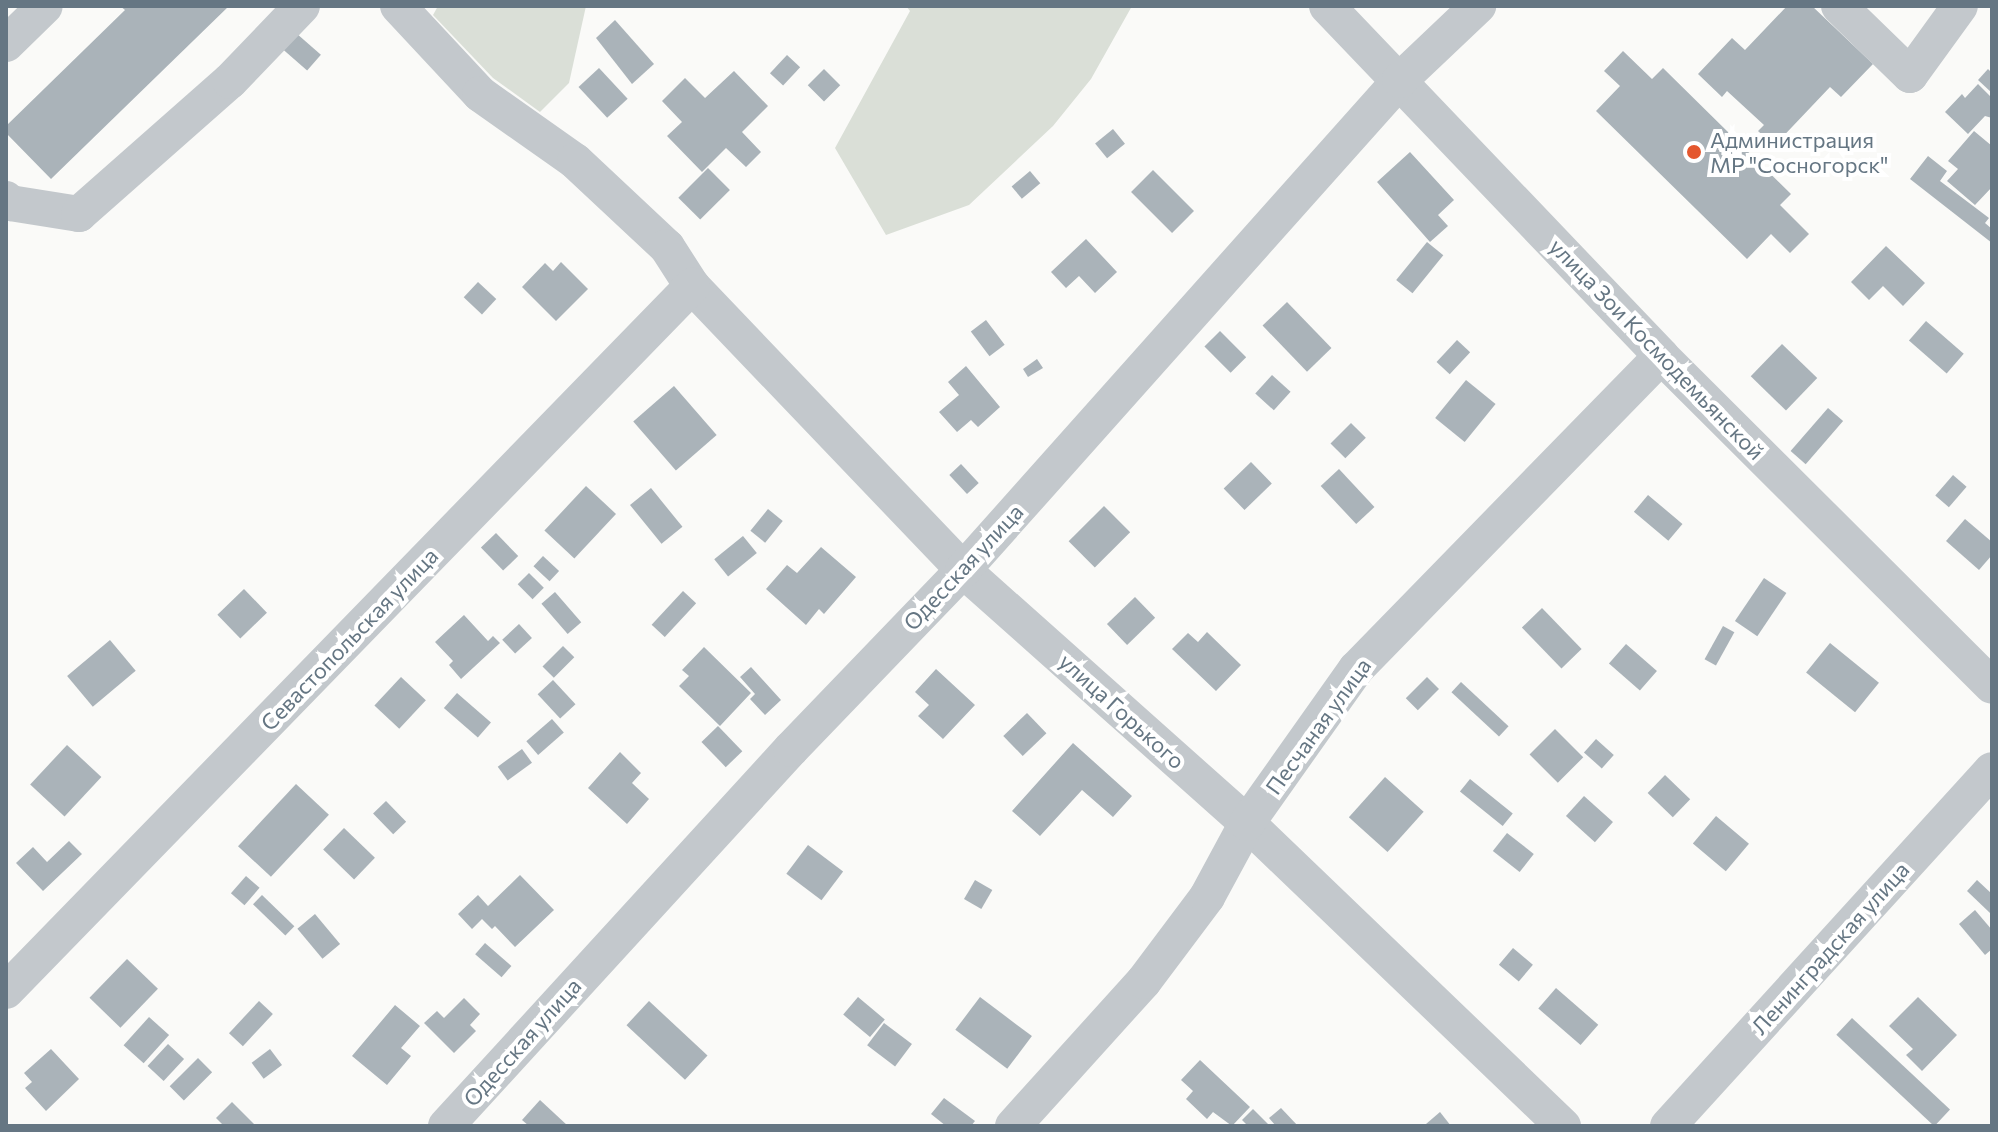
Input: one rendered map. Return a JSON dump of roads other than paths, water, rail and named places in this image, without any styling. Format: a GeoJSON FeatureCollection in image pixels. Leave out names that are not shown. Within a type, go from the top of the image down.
{"type":"FeatureCollection","features":[{"type":"Feature","properties":{"kind":"street"},"geometry":{"type":"LineString","coordinates":[[6,44],[45,6]]}},
{"type":"Feature","properties":{"kind":"street"},"geometry":{"type":"LineString","coordinates":[[6,199],[10,203],[79,214],[230,81],[302,6]]}},
{"type":"Feature","properties":{"kind":"street","name":"улица Горького"},"geometry":{"type":"LineString","coordinates":[[398,6],[480,94],[575,161],[667,247],[692,286],[963,570],[1247,823],[1563,1126]]}},
{"type":"Feature","properties":{"kind":"street","name":"улица Зои Космодемьянской"},"geometry":{"type":"LineString","coordinates":[[1327,6],[1661,356],[1992,686]]}},
{"type":"Feature","properties":{"kind":"street","name":"Одесская улица"},"geometry":{"type":"LineString","coordinates":[[446,1126],[791,749],[963,570],[1400,80],[1478,6]]}},
{"type":"Feature","properties":{"kind":"street"},"geometry":{"type":"LineString","coordinates":[[1839,6],[1910,75],[1960,6]]}},
{"type":"Feature","properties":{"kind":"street","name":"Севастопольская улица"},"geometry":{"type":"LineString","coordinates":[[6,991],[692,286]]}},
{"type":"Feature","properties":{"kind":"street","name":"Песчаная улица"},"geometry":{"type":"LineString","coordinates":[[1013,1126],[1144,981],[1207,897],[1247,823],[1356,669],[1661,356]]}},
{"type":"Feature","properties":{"kind":"street","name":"Ленинградская улица"},"geometry":{"type":"LineString","coordinates":[[1668,1126],[1992,770]]}},
{"type":"Feature","properties":{"kind":"place","name":"Администрация МР \"Сосногорск\""},"geometry":{"type":"Point","coordinates":[1694,152]}}]}
